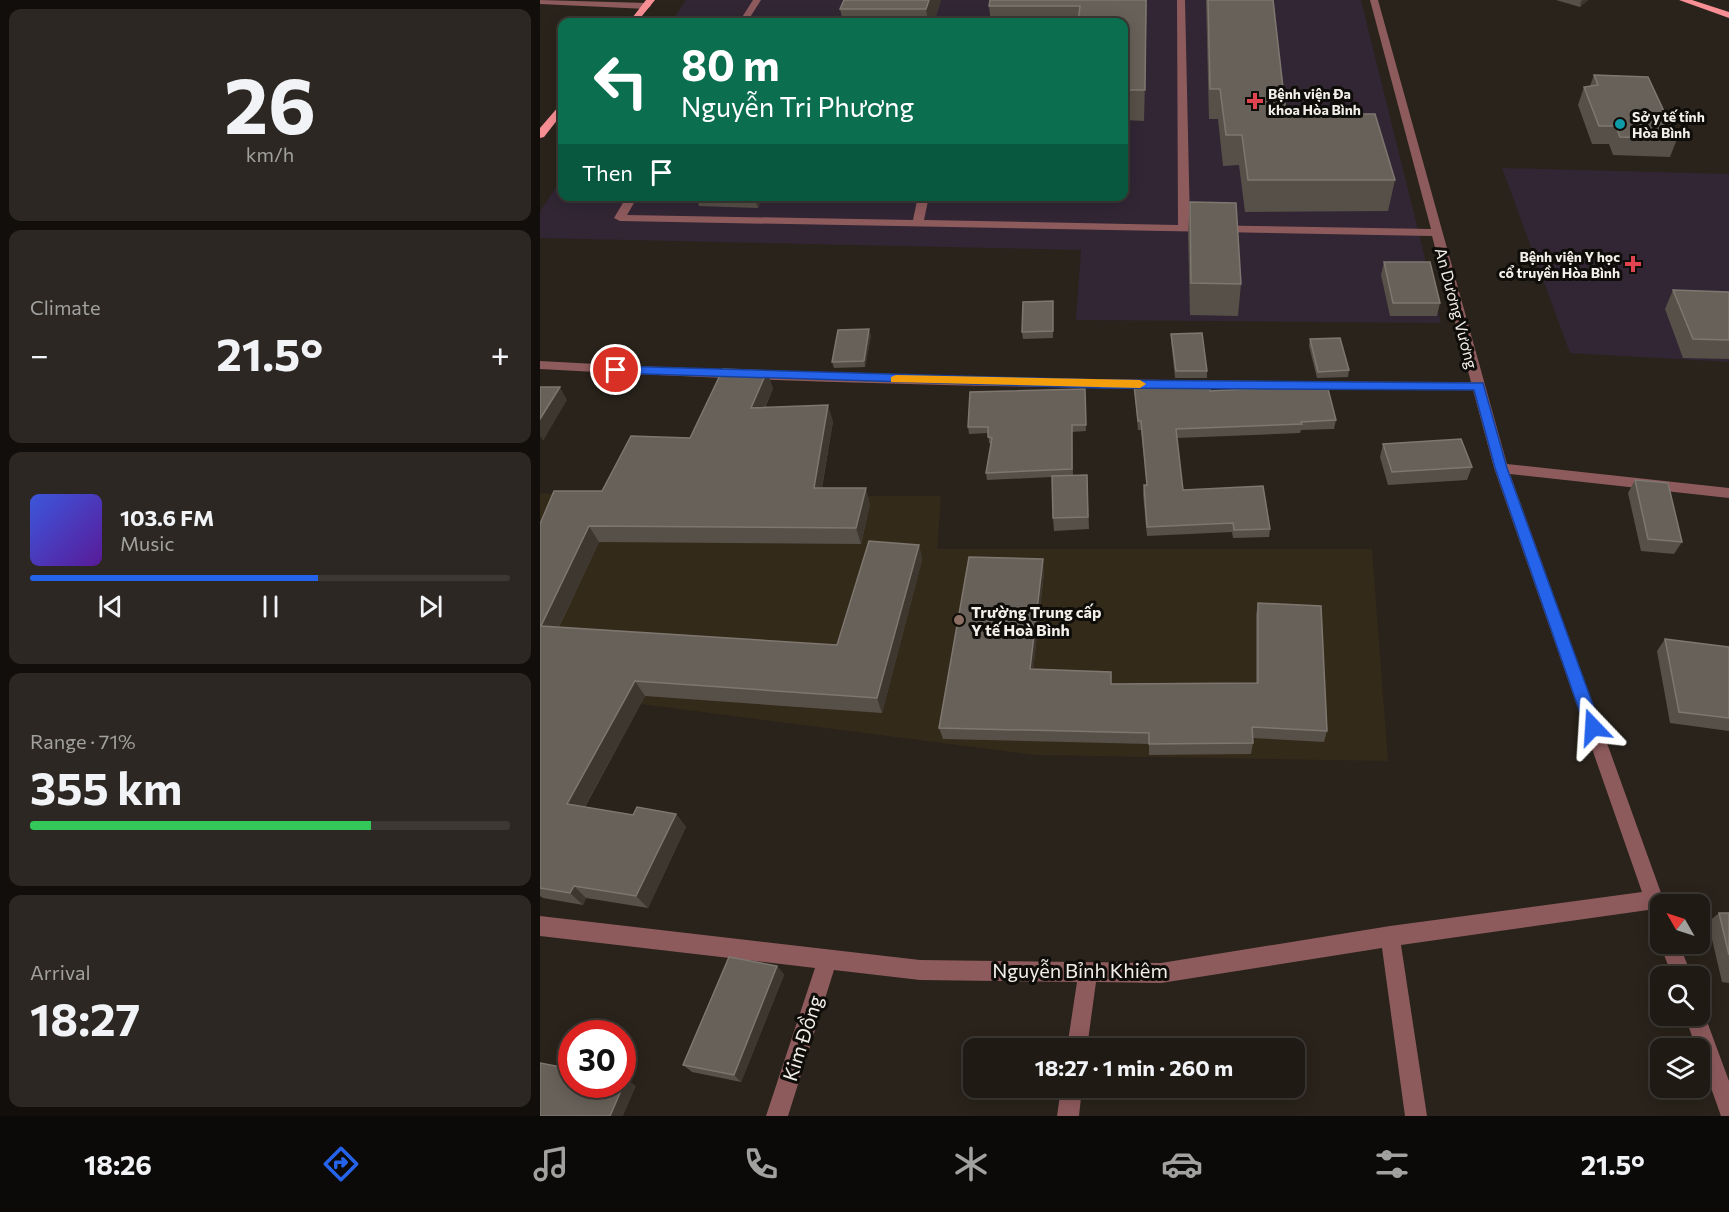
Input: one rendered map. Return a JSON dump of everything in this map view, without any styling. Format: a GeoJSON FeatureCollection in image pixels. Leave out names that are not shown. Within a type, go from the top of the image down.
{"type":"FeatureCollection","features":[{"type":"Feature","properties":{"kind":"main road"},"geometry":{"type":"LineString","coordinates":[[1683,0],[1729,15]]}},
{"type":"Feature","properties":{"kind":"main road"},"geometry":{"type":"LineString","coordinates":[[636,18],[649,3]]}},
{"type":"Feature","properties":{"kind":"main road"},"geometry":{"type":"LineString","coordinates":[[540,135],[558,113]]}},
{"type":"Feature","properties":{"kind":"street"},"geometry":{"type":"LineString","coordinates":[[746,18],[757,0]]}},
{"type":"Feature","properties":{"kind":"street"},"geometry":{"type":"LineString","coordinates":[[1181,0],[1184,228]]}},
{"type":"Feature","properties":{"kind":"street","name":"An Dương Vương"},"geometry":{"type":"LineString","coordinates":[[1374,0],[1501,468],[1652,894]]}},
{"type":"Feature","properties":{"kind":"street"},"geometry":{"type":"LineString","coordinates":[[540,1],[649,3]]}},
{"type":"Feature","properties":{"kind":"street"},"geometry":{"type":"LineString","coordinates":[[630,201],[620,218],[1437,233]]}},
{"type":"Feature","properties":{"kind":"street"},"geometry":{"type":"LineString","coordinates":[[918,224],[923,201]]}},
{"type":"Feature","properties":{"kind":"street"},"geometry":{"type":"LineString","coordinates":[[540,365],[883,379],[1217,385],[1478,386]]}},
{"type":"Feature","properties":{"kind":"street"},"geometry":{"type":"LineString","coordinates":[[1501,468],[1729,493]]}},
{"type":"Feature","properties":{"kind":"street","name":"Nguyễn Bỉnh Khiêm"},"geometry":{"type":"LineString","coordinates":[[540,926],[920,970],[1161,973],[1390,936],[1650,909]]}},
{"type":"Feature","properties":{"kind":"street"},"geometry":{"type":"LineString","coordinates":[[1390,936],[1416,1116]]}},
{"type":"Feature","properties":{"kind":"street","name":"Kim Đồng"},"geometry":{"type":"LineString","coordinates":[[777,1116],[826,960]]}},
{"type":"Feature","properties":{"kind":"street"},"geometry":{"type":"LineString","coordinates":[[1078,1038],[1088,972]]}},
{"type":"Feature","properties":{"kind":"street"},"geometry":{"type":"LineString","coordinates":[[1699,1026],[1728,1102]]}},
{"type":"Feature","properties":{"kind":"street"},"geometry":{"type":"LineString","coordinates":[[1068,1116],[1071,1098]]}},
{"type":"Feature","properties":{"kind":"shaded area","name":"Bệnh viện Đa khoa Hòa Bình"},"geometry":{"type":"Polygon","coordinates":[[[686,0],[1361,0],[1441,323],[1076,320],[1081,250],[540,238],[540,211],[558,185],[558,201],[1128,201],[1128,18],[674,18],[686,0]]]}},
{"type":"Feature","properties":{"kind":"shaded area","name":"Bệnh viện Y học cổ truyền Hòa Bình"},"geometry":{"type":"Polygon","coordinates":[[[1502,168],[1729,174],[1729,362],[1570,353],[1502,168]]]}},
{"type":"Feature","properties":{"kind":"shaded area","name":"Trường Trung cấp Y tế Hoà Bình"},"geometry":{"type":"Polygon","coordinates":[[[540,493],[586,496],[941,496],[937,549],[1372,549],[1388,761],[1035,755],[540,691],[540,493]]]}},
{"type":"Feature","properties":{"kind":"building"},"geometry":{"type":"Polygon","coordinates":[[[844,0],[929,0],[926,9],[840,9],[844,0]]]}},
{"type":"Feature","properties":{"kind":"building"},"geometry":{"type":"Polygon","coordinates":[[[990,0],[1146,0],[1145,90],[1128,90],[1128,18],[1078,18],[1080,6],[989,6],[990,0]]]}},
{"type":"Feature","properties":{"kind":"building"},"geometry":{"type":"Polygon","coordinates":[[[1208,0],[1273,0],[1286,114],[1375,114],[1395,180],[1248,180],[1242,135],[1226,135],[1220,89],[1210,89],[1208,0]]]}},
{"type":"Feature","properties":{"kind":"building"},"geometry":{"type":"Polygon","coordinates":[[[1594,75],[1648,77],[1677,139],[1620,137],[1616,126],[1599,126],[1584,87],[1598,85],[1594,75]]]}},
{"type":"Feature","properties":{"kind":"building"},"geometry":{"type":"Polygon","coordinates":[[[1190,202],[1236,203],[1241,284],[1191,283],[1190,202]]]}},
{"type":"Feature","properties":{"kind":"building"},"geometry":{"type":"Polygon","coordinates":[[[1384,262],[1430,262],[1440,303],[1393,303],[1384,262]]]}},
{"type":"Feature","properties":{"kind":"building"},"geometry":{"type":"Polygon","coordinates":[[[1673,290],[1729,292],[1729,340],[1693,339],[1673,290]]]}},
{"type":"Feature","properties":{"kind":"building"},"geometry":{"type":"Polygon","coordinates":[[[1053,301],[1053,331],[1022,332],[1023,302],[1053,301]]]}},
{"type":"Feature","properties":{"kind":"building"},"geometry":{"type":"Polygon","coordinates":[[[869,329],[864,361],[832,362],[838,330],[869,329]]]}},
{"type":"Feature","properties":{"kind":"building"},"geometry":{"type":"Polygon","coordinates":[[[1202,333],[1207,371],[1176,371],[1171,334],[1202,333]]]}},
{"type":"Feature","properties":{"kind":"building"},"geometry":{"type":"Polygon","coordinates":[[[1340,338],[1349,370],[1318,372],[1310,339],[1340,338]]]}},
{"type":"Feature","properties":{"kind":"building"},"geometry":{"type":"Polygon","coordinates":[[[723,369],[767,371],[751,408],[828,405],[814,488],[866,488],[856,528],[589,526],[541,626],[837,645],[869,541],[919,545],[877,698],[635,681],[567,804],[633,815],[637,807],[676,814],[636,896],[574,886],[570,893],[540,888],[540,524],[554,491],[602,491],[631,436],[690,438],[723,369]]]}},
{"type":"Feature","properties":{"kind":"building"},"geometry":{"type":"Polygon","coordinates":[[[1209,383],[1210,391],[1327,385],[1336,420],[1301,422],[1302,424],[1176,429],[1183,490],[1263,486],[1270,529],[1234,530],[1233,523],[1147,527],[1144,485],[1147,485],[1141,421],[1138,421],[1134,385],[1209,383]]]}},
{"type":"Feature","properties":{"kind":"building"},"geometry":{"type":"Polygon","coordinates":[[[540,387],[560,387],[540,419],[540,387]]]}},
{"type":"Feature","properties":{"kind":"building"},"geometry":{"type":"Polygon","coordinates":[[[1085,389],[1086,425],[1072,425],[1072,469],[986,473],[992,438],[988,437],[988,427],[968,427],[970,392],[1085,389]]]}},
{"type":"Feature","properties":{"kind":"building"},"geometry":{"type":"Polygon","coordinates":[[[1461,439],[1472,467],[1392,472],[1383,444],[1461,439]]]}},
{"type":"Feature","properties":{"kind":"building"},"geometry":{"type":"Polygon","coordinates":[[[1087,475],[1088,517],[1053,518],[1052,476],[1087,475]]]}},
{"type":"Feature","properties":{"kind":"building"},"geometry":{"type":"Polygon","coordinates":[[[1635,480],[1668,483],[1682,542],[1648,539],[1635,480]]]}},
{"type":"Feature","properties":{"kind":"building"},"geometry":{"type":"Polygon","coordinates":[[[969,557],[1043,559],[1030,669],[1111,672],[1111,684],[1258,683],[1258,603],[1321,606],[1327,731],[1252,727],[1253,743],[1149,744],[1149,733],[939,728],[969,557]]]}},
{"type":"Feature","properties":{"kind":"building"},"geometry":{"type":"Polygon","coordinates":[[[1665,639],[1729,647],[1729,718],[1679,712],[1665,639]]]}},
{"type":"Feature","properties":{"kind":"building"},"geometry":{"type":"Polygon","coordinates":[[[1719,913],[1729,913],[1729,955],[1719,913]]]}},
{"type":"Feature","properties":{"kind":"building"},"geometry":{"type":"Polygon","coordinates":[[[729,957],[777,966],[734,1075],[683,1065],[729,957]]]}},
{"type":"Feature","properties":{"kind":"building"},"geometry":{"type":"Polygon","coordinates":[[[540,1063],[558,1066],[558,1098],[618,1098],[610,1116],[540,1116],[540,1063]]]}},
{"type":"Feature","properties":{"kind":"slow traffic"},"geometry":{"type":"LineString","coordinates":[[896,379],[1140,384]]}},
{"type":"Feature","properties":{"kind":"place","name":"Bệnh viện Đa khoa Hòa Bình"},"geometry":{"type":"Point","coordinates":[1255,101]}},
{"type":"Feature","properties":{"kind":"place","name":"Sở y tế tỉnh Hòa Bình"},"geometry":{"type":"Point","coordinates":[1620,124]}},
{"type":"Feature","properties":{"kind":"place","name":"Bệnh viện Y học cổ truyền Hòa Bình"},"geometry":{"type":"Point","coordinates":[1633,264]}},
{"type":"Feature","properties":{"kind":"place","name":"Trường Trung cấp Y tế Hoà Bình"},"geometry":{"type":"Point","coordinates":[959,620]}},
{"type":"Feature","properties":{"kind":"route"},"geometry":{"type":"LineString","coordinates":[[616,370],[1100,384],[1478,386],[1501,468],[1593,727]]}}]}
